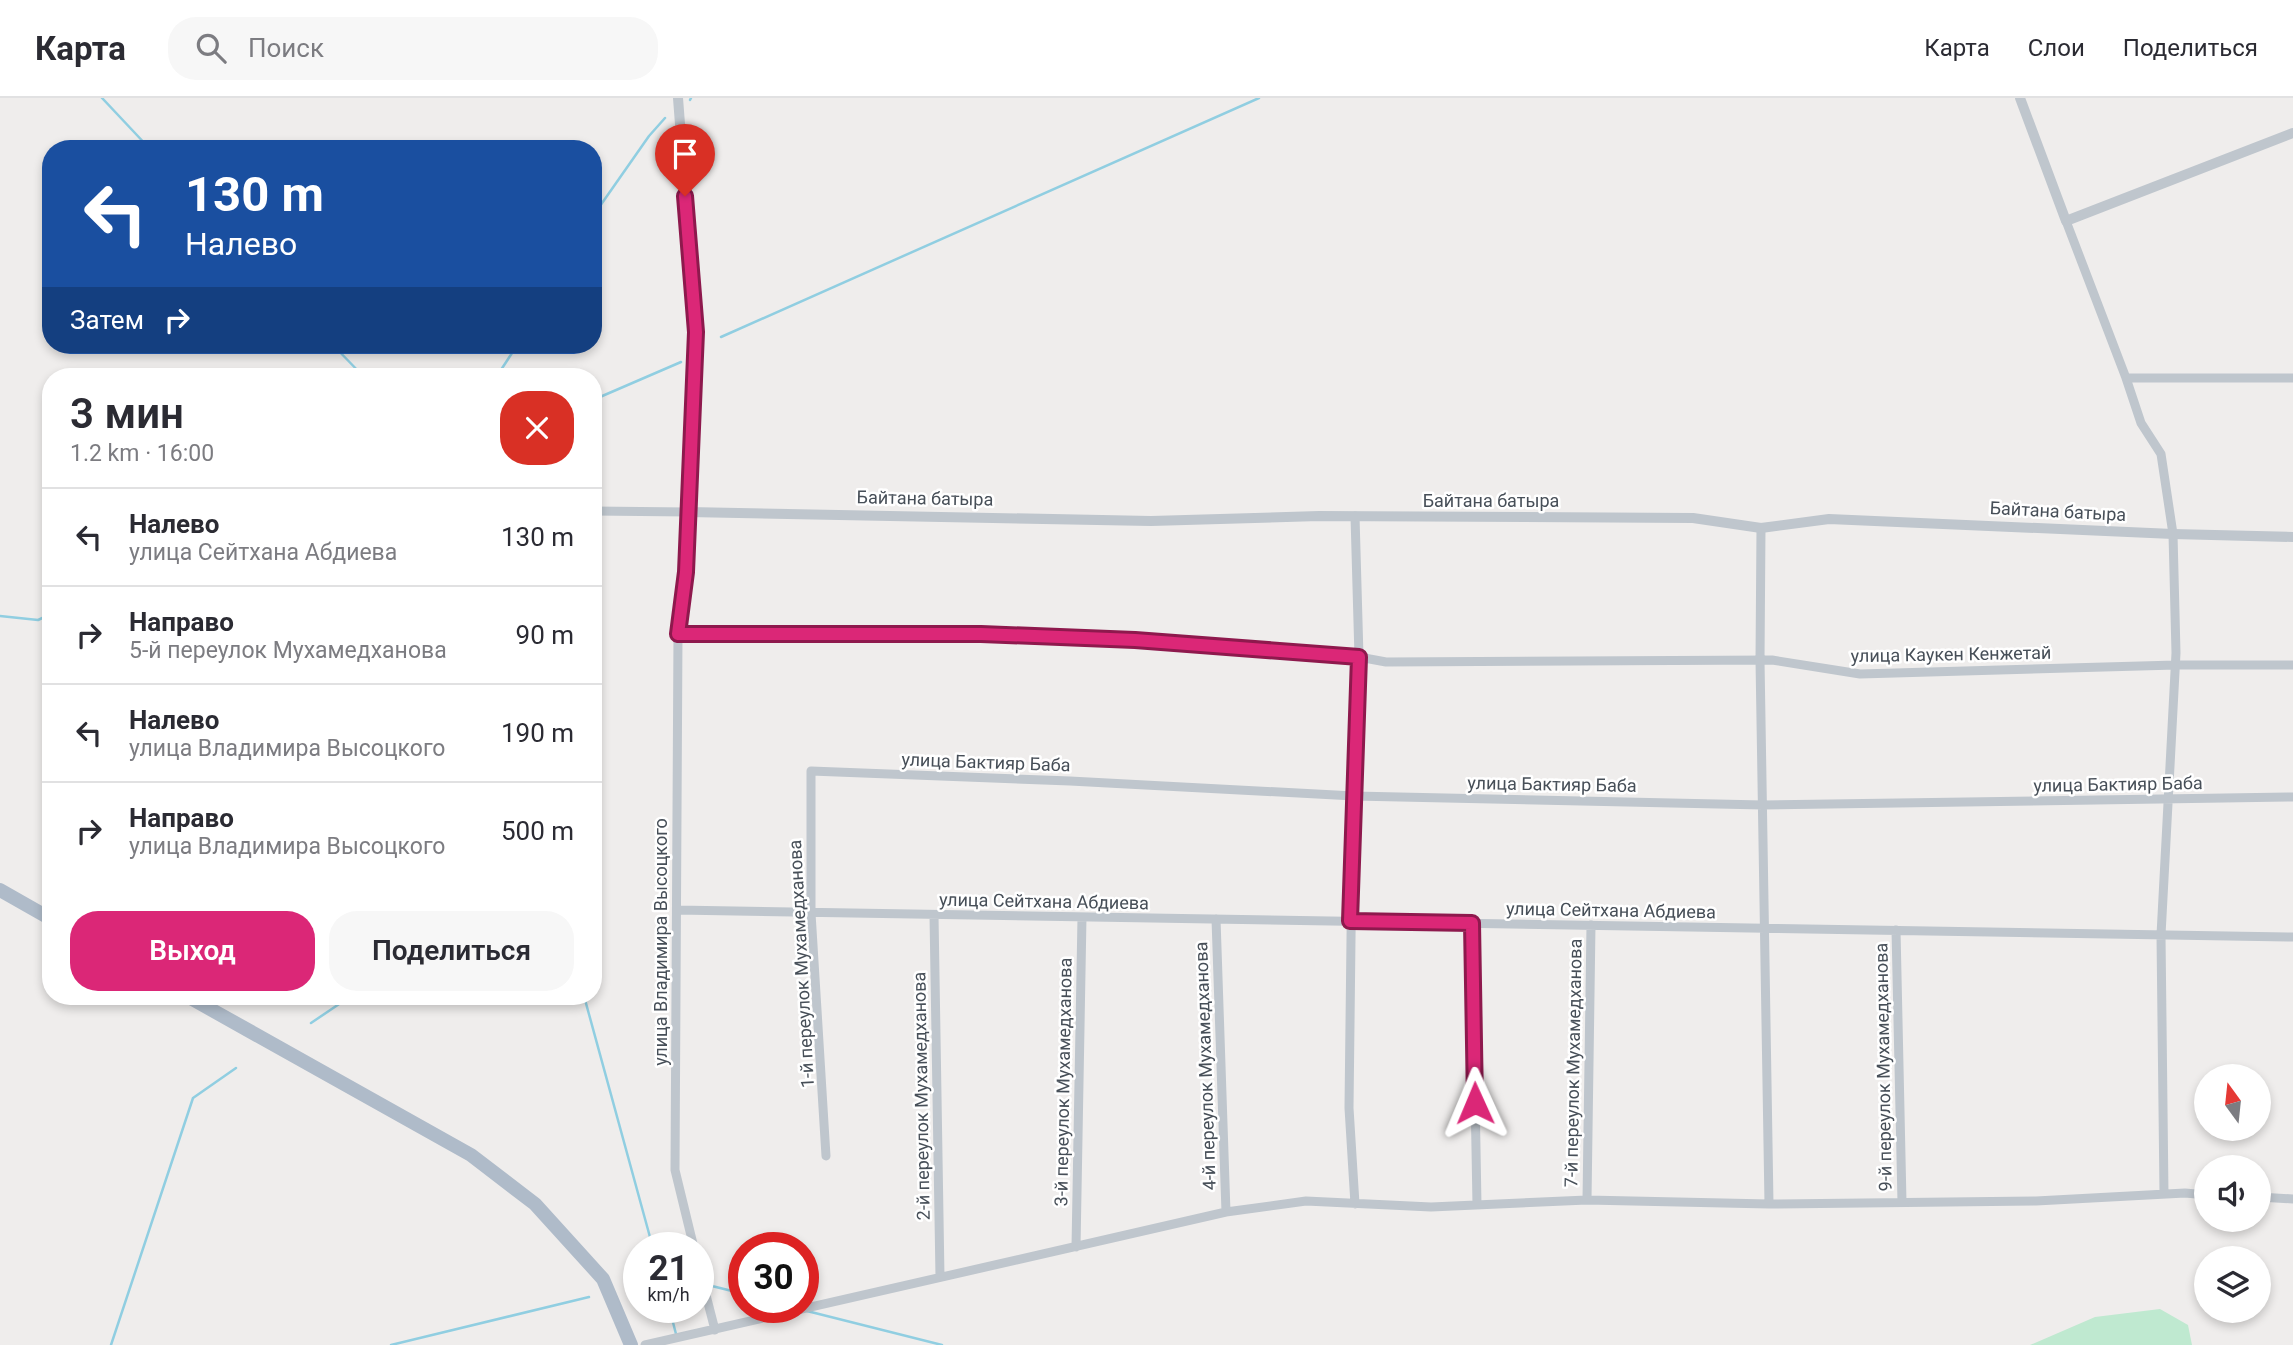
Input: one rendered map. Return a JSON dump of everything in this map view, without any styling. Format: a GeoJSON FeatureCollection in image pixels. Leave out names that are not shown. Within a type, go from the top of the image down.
{"type":"FeatureCollection","features":[{"type":"Feature","properties":{"kind":"main road"},"geometry":{"type":"LineString","coordinates":[[0,890],[42,914]]}},
{"type":"Feature","properties":{"kind":"main road"},"geometry":{"type":"LineString","coordinates":[[203,1005],[471,1156],[535,1204],[603,1279],[631,1345]]}},
{"type":"Feature","properties":{"kind":"street"},"geometry":{"type":"LineString","coordinates":[[602,511],[688,512],[696,332],[678,98]]}},
{"type":"Feature","properties":{"kind":"street"},"geometry":{"type":"LineString","coordinates":[[2020,98],[2141,423],[2161,454],[2173,534],[2176,665],[2161,935],[2164,1195]]}},
{"type":"Feature","properties":{"kind":"street"},"geometry":{"type":"LineString","coordinates":[[2066,221],[2293,132]]}},
{"type":"Feature","properties":{"kind":"street"},"geometry":{"type":"LineString","coordinates":[[2126,378],[2293,378]]}},
{"type":"Feature","properties":{"kind":"street","name":"Байтана батыра"},"geometry":{"type":"LineString","coordinates":[[688,512],[1140,520],[1355,516],[1693,518],[1760,528],[1829,519],[2293,537]]}},
{"type":"Feature","properties":{"kind":"street","name":"улица Владимира Высоцкого"},"geometry":{"type":"LineString","coordinates":[[688,512],[686,572],[678,634],[675,1170],[690,1232]]}},
{"type":"Feature","properties":{"kind":"street"},"geometry":{"type":"LineString","coordinates":[[1355,516],[1359,657],[1350,921],[1349,1108],[1355,1204]]}},
{"type":"Feature","properties":{"kind":"street"},"geometry":{"type":"LineString","coordinates":[[1760,528],[1769,1204]]}},
{"type":"Feature","properties":{"kind":"street"},"geometry":{"type":"LineString","coordinates":[[678,634],[981,634],[1135,640],[1359,657]]}},
{"type":"Feature","properties":{"kind":"street","name":"улица Каукен Кенжетай"},"geometry":{"type":"LineString","coordinates":[[1359,657],[1386,662],[1772,660],[1860,674],[2176,665],[2293,665]]}},
{"type":"Feature","properties":{"kind":"street","name":"улица Бактияр Баба"},"geometry":{"type":"LineString","coordinates":[[811,771],[1354,796],[1763,805],[2293,797]]}},
{"type":"Feature","properties":{"kind":"street","name":"1-й переулок Мухамедханова"},"geometry":{"type":"LineString","coordinates":[[811,771],[811,913],[826,1156]]}},
{"type":"Feature","properties":{"kind":"street","name":"улица Сейтхана Абдиева"},"geometry":{"type":"LineString","coordinates":[[677,910],[2293,937]]}},
{"type":"Feature","properties":{"kind":"street","name":"2-й переулок Мухамедханова"},"geometry":{"type":"LineString","coordinates":[[934,915],[940,1277]]}},
{"type":"Feature","properties":{"kind":"street","name":"3-й переулок Мухамедханова"},"geometry":{"type":"LineString","coordinates":[[1076,1247],[1082,917]]}},
{"type":"Feature","properties":{"kind":"street","name":"4-й переулок Мухамедханова"},"geometry":{"type":"LineString","coordinates":[[1216,919],[1226,1212]]}},
{"type":"Feature","properties":{"kind":"street"},"geometry":{"type":"LineString","coordinates":[[1472,923],[1477,1205]]}},
{"type":"Feature","properties":{"kind":"street","name":"7-й переулок Мухамедханова"},"geometry":{"type":"LineString","coordinates":[[1587,1200],[1591,925]]}},
{"type":"Feature","properties":{"kind":"street","name":"9-й переулок Мухамедханова"},"geometry":{"type":"LineString","coordinates":[[1896,930],[1902,1202]]}},
{"type":"Feature","properties":{"kind":"street"},"geometry":{"type":"LineString","coordinates":[[645,1345],[1226,1212],[1306,1201],[1431,1208],[1587,1200],[1769,1204],[2036,1201],[2194,1195]]}},
{"type":"Feature","properties":{"kind":"street"},"geometry":{"type":"LineString","coordinates":[[2271,1198],[2293,1199]]}},
{"type":"Feature","properties":{"kind":"street"},"geometry":{"type":"LineString","coordinates":[[713,1323],[715,1330]]}},
{"type":"Feature","properties":{"kind":"green space"},"geometry":{"type":"Polygon","coordinates":[[[2160,1309],[2188,1325],[2192,1345],[2030,1345],[2095,1317],[2160,1309]]]}},
{"type":"Feature","properties":{"kind":"waterway"},"geometry":{"type":"LineString","coordinates":[[102,98],[142,140]]}},
{"type":"Feature","properties":{"kind":"waterway"},"geometry":{"type":"LineString","coordinates":[[721,337],[1259,98]]}},
{"type":"Feature","properties":{"kind":"waterway"},"geometry":{"type":"LineString","coordinates":[[602,203],[649,136],[665,118]]}},
{"type":"Feature","properties":{"kind":"waterway"},"geometry":{"type":"LineString","coordinates":[[342,354],[355,368]]}},
{"type":"Feature","properties":{"kind":"waterway"},"geometry":{"type":"LineString","coordinates":[[502,368],[511,354]]}},
{"type":"Feature","properties":{"kind":"waterway"},"geometry":{"type":"LineString","coordinates":[[602,396],[681,362]]}},
{"type":"Feature","properties":{"kind":"waterway"},"geometry":{"type":"LineString","coordinates":[[0,616],[42,618]]}},
{"type":"Feature","properties":{"kind":"waterway"},"geometry":{"type":"LineString","coordinates":[[311,1023],[338,1005]]}},
{"type":"Feature","properties":{"kind":"waterway"},"geometry":{"type":"LineString","coordinates":[[586,1005],[649,1232]]}},
{"type":"Feature","properties":{"kind":"waterway"},"geometry":{"type":"LineString","coordinates":[[111,1345],[193,1098],[236,1068]]}},
{"type":"Feature","properties":{"kind":"waterway"},"geometry":{"type":"LineString","coordinates":[[714,1286],[728,1290]]}},
{"type":"Feature","properties":{"kind":"waterway"},"geometry":{"type":"LineString","coordinates":[[391,1345],[589,1297]]}},
{"type":"Feature","properties":{"kind":"waterway"},"geometry":{"type":"LineString","coordinates":[[819,1314],[942,1345]]}},
{"type":"Feature","properties":{"kind":"waterway"},"geometry":{"type":"LineString","coordinates":[[673,1323],[676,1334]]}},
{"type":"Feature","properties":{"kind":"route"},"geometry":{"type":"LineString","coordinates":[[685,196],[696,332],[686,572],[678,634],[981,634],[1135,640],[1359,657],[1350,921],[1472,923],[1475,1103]]}}]}
